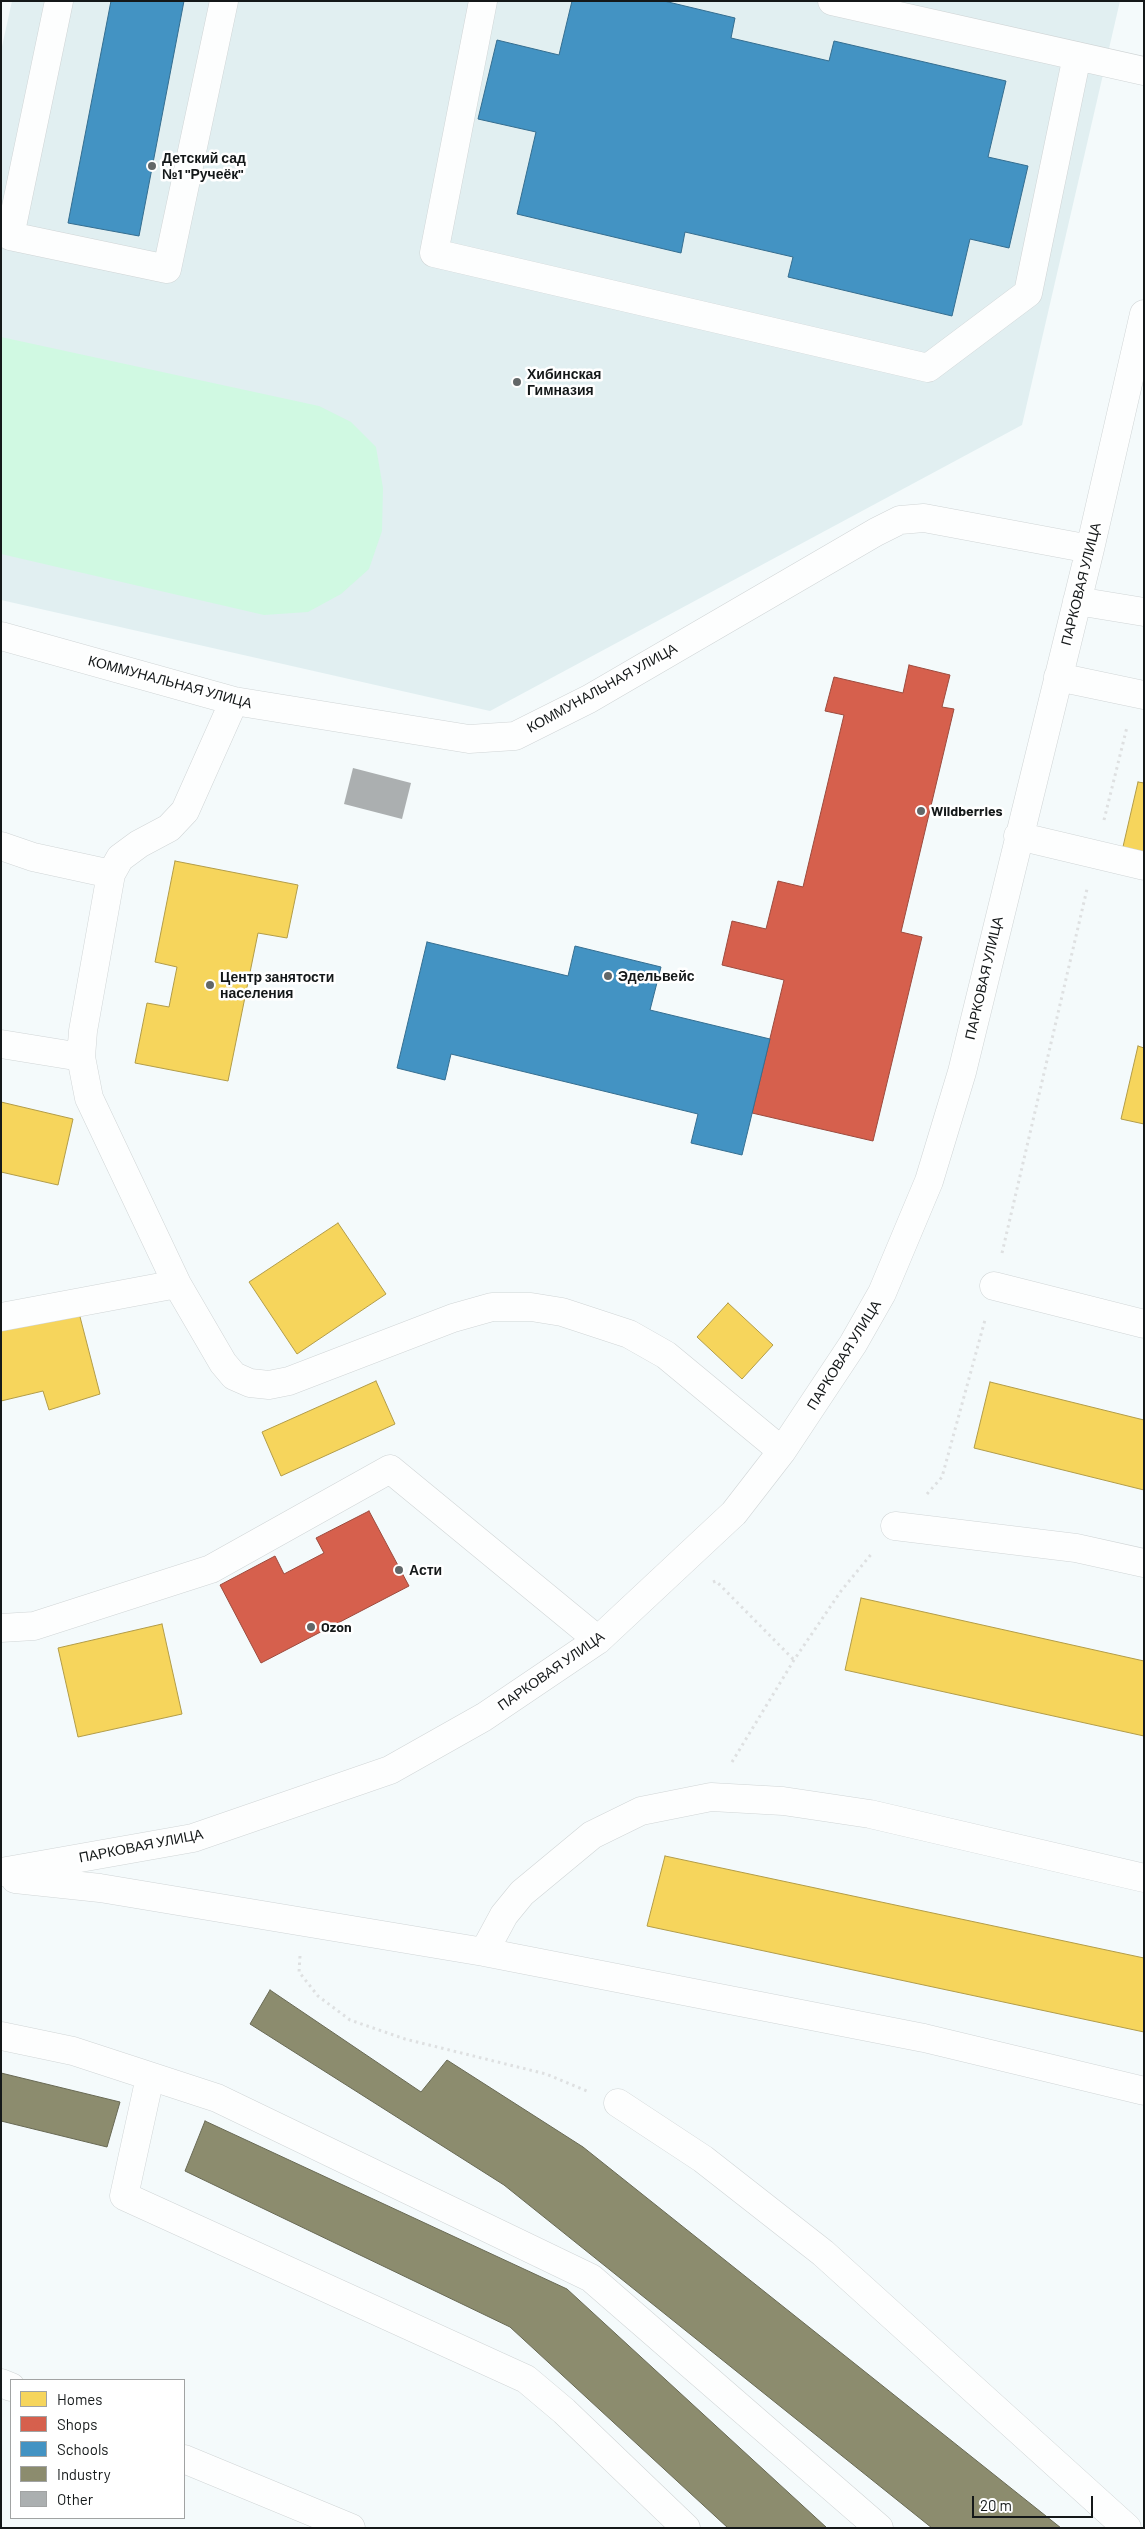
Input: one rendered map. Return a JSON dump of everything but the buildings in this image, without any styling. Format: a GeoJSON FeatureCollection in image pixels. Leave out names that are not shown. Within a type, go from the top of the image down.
{"type":"FeatureCollection","features":[{"type":"Feature","properties":{"kind":"street"},"geometry":{"type":"LineString","coordinates":[[59,1],[10,236],[167,269],[224,1]]}},
{"type":"Feature","properties":{"kind":"street"},"geometry":{"type":"LineString","coordinates":[[482,1],[434,253],[928,368],[1028,293],[1078,56]]}},
{"type":"Feature","properties":{"kind":"street"},"geometry":{"type":"LineString","coordinates":[[832,1],[1144,71]]}},
{"type":"Feature","properties":{"kind":"street","name":"ПАРКОВАЯ УЛИЦА"},"geometry":{"type":"LineString","coordinates":[[1,1872],[193,1838],[390,1770],[484,1717],[598,1640],[734,1513],[782,1451],[853,1344],[882,1293],[929,1181],[962,1072],[1018,836],[1090,549],[1144,314]]}},
{"type":"Feature","properties":{"kind":"street","name":"КОММУНАЛЬНАЯ УЛИЦА"},"geometry":{"type":"LineString","coordinates":[[1,636],[234,701],[469,739],[515,736],[589,699],[876,532],[900,520],[924,518],[1090,549]]}},
{"type":"Feature","properties":{"kind":"street"},"geometry":{"type":"LineString","coordinates":[[1077,601],[1144,612]]}},
{"type":"Feature","properties":{"kind":"street"},"geometry":{"type":"LineString","coordinates":[[1058,677],[1139,694]]}},
{"type":"Feature","properties":{"kind":"street"},"geometry":{"type":"LineString","coordinates":[[234,701],[185,811],[169,828],[139,844],[120,858],[111,874],[83,1031],[81,1057],[89,1098],[177,1284],[223,1363],[234,1376],[250,1383],[269,1385],[289,1381],[452,1318],[492,1307],[531,1307],[562,1312],[630,1334],[666,1355],[782,1451]]}},
{"type":"Feature","properties":{"kind":"street"},"geometry":{"type":"LineString","coordinates":[[1018,836],[1144,866]]}},
{"type":"Feature","properties":{"kind":"street"},"geometry":{"type":"LineString","coordinates":[[1,846],[33,857],[111,874]]}},
{"type":"Feature","properties":{"kind":"street"},"geometry":{"type":"LineString","coordinates":[[1,1044],[81,1057]]}},
{"type":"Feature","properties":{"kind":"street"},"geometry":{"type":"LineString","coordinates":[[1,1318],[177,1284]]}},
{"type":"Feature","properties":{"kind":"street"},"geometry":{"type":"LineString","coordinates":[[994,1286],[1144,1324]]}},
{"type":"Feature","properties":{"kind":"street"},"geometry":{"type":"LineString","coordinates":[[1,1628],[34,1626],[211,1569],[390,1469],[598,1640]]}},
{"type":"Feature","properties":{"kind":"street"},"geometry":{"type":"LineString","coordinates":[[895,1526],[1076,1548],[1144,1563]]}},
{"type":"Feature","properties":{"kind":"street"},"geometry":{"type":"LineString","coordinates":[[484,1952],[504,1915],[522,1893],[592,1835],[641,1811],[711,1797],[783,1801],[870,1814],[1144,1878]]}},
{"type":"Feature","properties":{"kind":"street"},"geometry":{"type":"LineString","coordinates":[[1,1878],[100,1888],[484,1952],[924,2038],[1144,2091]]}},
{"type":"Feature","properties":{"kind":"street"},"geometry":{"type":"LineString","coordinates":[[1,2036],[73,2052],[217,2098],[591,2278],[879,2528]]}},
{"type":"Feature","properties":{"kind":"street"},"geometry":{"type":"LineString","coordinates":[[150,2077],[124,2196],[526,2379],[564,2411],[686,2528]]}},
{"type":"Feature","properties":{"kind":"street"},"geometry":{"type":"LineString","coordinates":[[618,2103],[703,2159],[823,2253],[1128,2528]]}},
{"type":"Feature","properties":{"kind":"street"},"geometry":{"type":"LineString","coordinates":[[185,2459],[352,2528]]}},
{"type":"Feature","properties":{"kind":"path"},"geometry":{"type":"LineString","coordinates":[[711,1797],[794,1660],[841,1591],[895,1526],[942,1477],[994,1286],[1096,854],[1139,694]]}},
{"type":"Feature","properties":{"kind":"path"},"geometry":{"type":"LineString","coordinates":[[709,1583],[716,1580],[794,1660]]}},
{"type":"Feature","properties":{"kind":"path"},"geometry":{"type":"LineString","coordinates":[[300,1920],[299,1972],[318,1996],[350,2020],[405,2039],[546,2074],[618,2103]]}},
{"type":"Feature","properties":{"kind":"shaded area","name":"Хибинская Гимназия"},"geometry":{"type":"Polygon","coordinates":[[[12,1],[1120,1],[1022,425],[490,711],[1,600],[1,51],[12,1]]]}},
{"type":"Feature","properties":{"kind":"green space"},"geometry":{"type":"Polygon","coordinates":[[[1,337],[319,406],[351,422],[376,447],[383,488],[382,531],[369,569],[341,594],[308,612],[264,615],[1,554],[1,337]]]}},
{"type":"Feature","properties":{"kind":"place","name":"Детский сад №1 \"Ручеёк\""},"geometry":{"type":"Point","coordinates":[152,166]}},
{"type":"Feature","properties":{"kind":"place","name":"Хибинская Гимназия"},"geometry":{"type":"Point","coordinates":[517,382]}},
{"type":"Feature","properties":{"kind":"place","name":"Wildberries"},"geometry":{"type":"Point","coordinates":[921,811]}},
{"type":"Feature","properties":{"kind":"place","name":"Эдельвейс"},"geometry":{"type":"Point","coordinates":[608,976]}},
{"type":"Feature","properties":{"kind":"place","name":"Центр занятости населения"},"geometry":{"type":"Point","coordinates":[210,985]}},
{"type":"Feature","properties":{"kind":"place","name":"Асти"},"geometry":{"type":"Point","coordinates":[399,1570]}},
{"type":"Feature","properties":{"kind":"place","name":"Ozon"},"geometry":{"type":"Point","coordinates":[311,1627]}}]}
